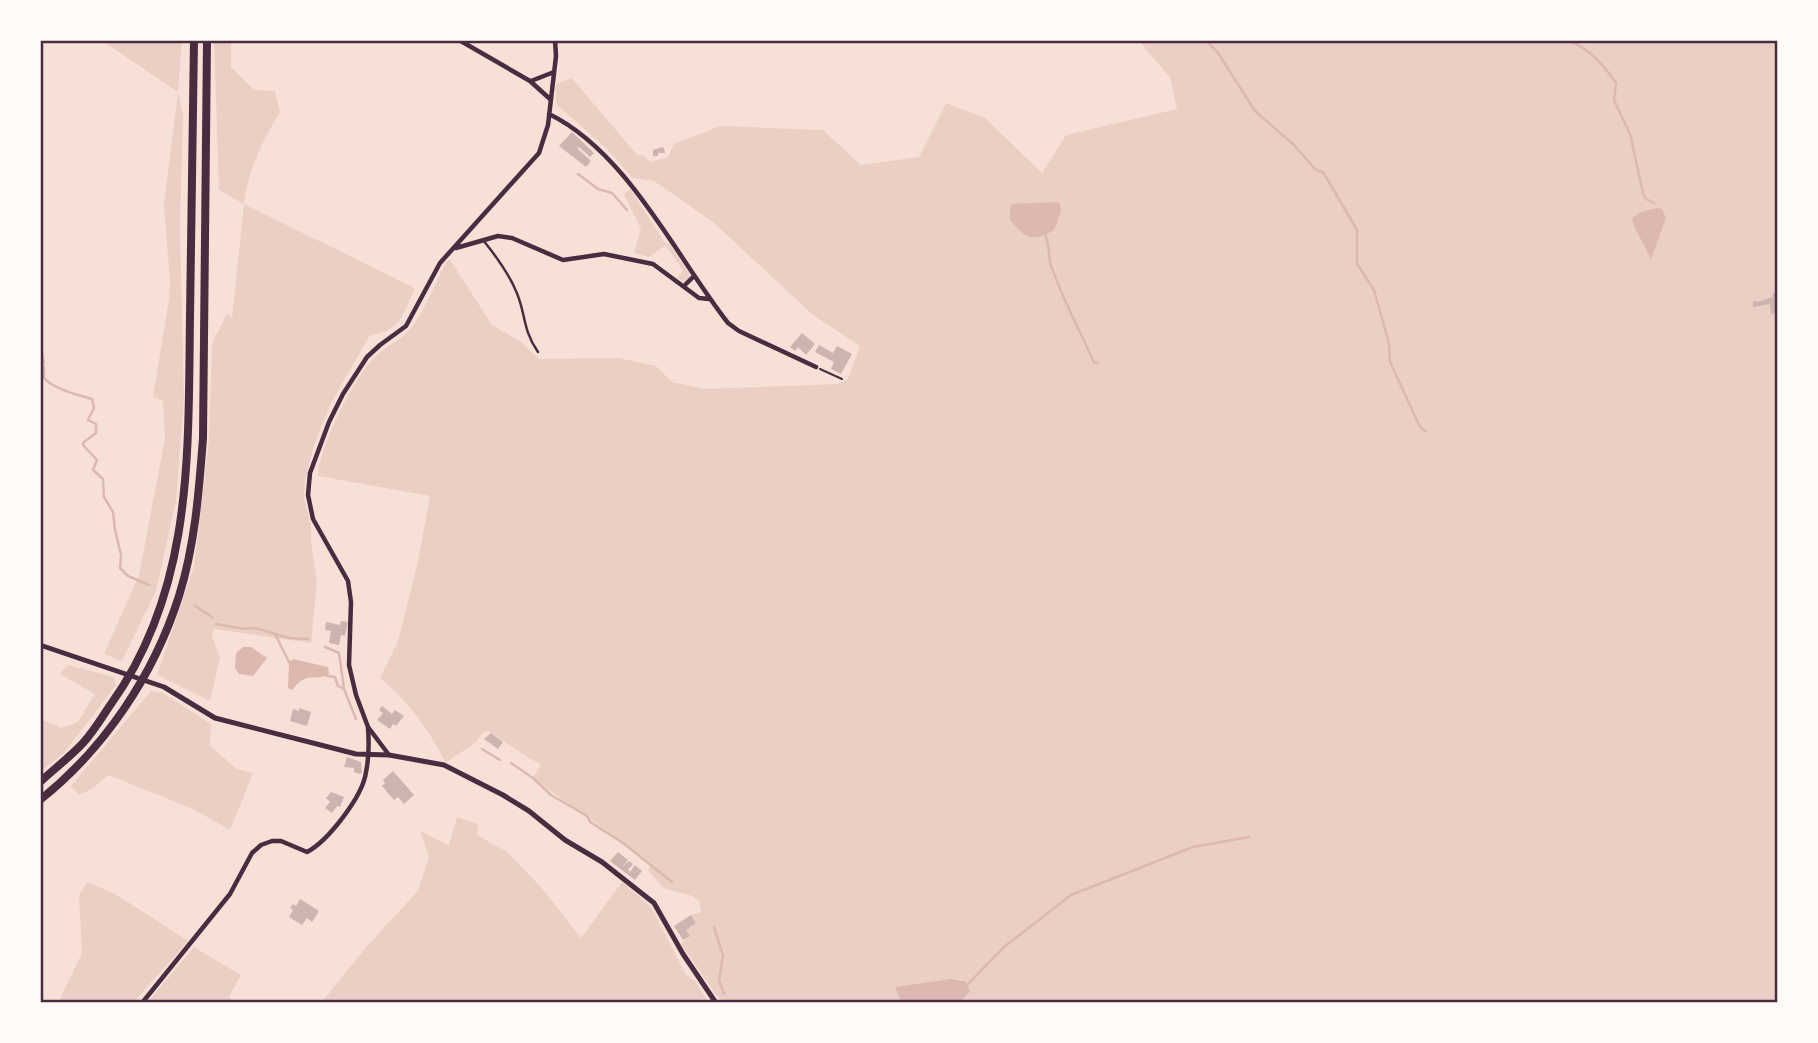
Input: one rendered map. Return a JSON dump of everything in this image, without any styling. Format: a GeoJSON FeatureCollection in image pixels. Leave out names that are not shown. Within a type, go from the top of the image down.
{"type":"FeatureCollection","features":[{"type":"Feature","properties":{"kind":"highway"},"geometry":{"type":"LineString","coordinates":[[40,782],[85,741],[120,691],[142,653],[169,581],[184,501],[189,434],[194,40]]}},
{"type":"Feature","properties":{"kind":"highway"},"geometry":{"type":"LineString","coordinates":[[40,800],[75,769],[104,736],[133,696],[153,660],[179,595],[198,503],[203,438],[207,40]]}},
{"type":"Feature","properties":{"kind":"street"},"geometry":{"type":"LineString","coordinates":[[459,40],[530,81],[550,99]]}},
{"type":"Feature","properties":{"kind":"street"},"geometry":{"type":"LineString","coordinates":[[389,755],[368,727],[356,695],[349,665],[351,602],[348,581],[313,519],[308,495],[310,473],[342,394],[367,357],[406,326],[440,263],[539,153],[549,114],[555,40]]}},
{"type":"Feature","properties":{"kind":"street"},"geometry":{"type":"LineString","coordinates":[[530,81],[554,72]]}},
{"type":"Feature","properties":{"kind":"street"},"geometry":{"type":"LineString","coordinates":[[549,114],[570,124],[618,168],[728,323],[739,331],[816,367]]}},
{"type":"Feature","properties":{"kind":"street"},"geometry":{"type":"LineString","coordinates":[[455,248],[498,236],[512,238],[563,260],[604,254],[653,264],[699,298],[709,299]]}},
{"type":"Feature","properties":{"kind":"street"},"geometry":{"type":"LineString","coordinates":[[684,286],[694,276]]}},
{"type":"Feature","properties":{"kind":"street"},"geometry":{"type":"LineString","coordinates":[[40,645],[163,687],[215,718],[366,755],[389,755],[444,765],[503,795],[529,811],[565,840],[603,862],[654,903],[712,1001]]}},
{"type":"Feature","properties":{"kind":"street"},"geometry":{"type":"LineString","coordinates":[[142,1003],[230,894],[252,853],[261,845],[281,841],[307,852],[323,842],[359,793],[366,773],[368,727]]}},
{"type":"Feature","properties":{"kind":"lane"},"geometry":{"type":"LineString","coordinates":[[483,240],[500,262],[517,293],[528,338],[538,352]]}},
{"type":"Feature","properties":{"kind":"path"},"geometry":{"type":"LineString","coordinates":[[816,367],[842,379]]}},
{"type":"Feature","properties":{"kind":"shaded area"},"geometry":{"type":"Polygon","coordinates":[[[101,40],[182,40],[178,92],[101,40]]]}},
{"type":"Feature","properties":{"kind":"shaded area"},"geometry":{"type":"Polygon","coordinates":[[[214,40],[231,40],[231,67],[254,90],[275,91],[280,112],[257,156],[244,204],[219,190],[214,40]]]}},
{"type":"Feature","properties":{"kind":"shaded area"},"geometry":{"type":"Polygon","coordinates":[[[1138,40],[1778,40],[1778,1003],[960,1003],[970,991],[962,979],[896,987],[902,1003],[725,1003],[716,995],[681,944],[689,936],[686,930],[696,923],[691,915],[701,912],[699,901],[692,896],[663,888],[648,870],[652,864],[533,778],[541,764],[488,731],[475,743],[445,761],[417,716],[380,678],[398,641],[417,566],[430,496],[318,476],[324,449],[356,382],[372,360],[415,323],[446,262],[450,260],[492,325],[521,342],[539,359],[619,358],[656,366],[672,382],[705,389],[837,384],[848,379],[860,346],[813,315],[713,222],[654,181],[632,178],[607,149],[556,104],[556,84],[572,78],[637,155],[643,155],[650,162],[668,157],[674,144],[720,126],[823,130],[861,165],[919,157],[946,103],[985,118],[1042,173],[1066,135],[1177,109],[1170,77],[1138,40]]]}},
{"type":"Feature","properties":{"kind":"shaded area"},"geometry":{"type":"Polygon","coordinates":[[[178,92],[183,114],[180,228],[184,397],[176,501],[156,591],[122,661],[104,654],[139,575],[165,438],[163,401],[153,397],[169,299],[164,204],[178,92]]]}},
{"type":"Feature","properties":{"kind":"shaded area"},"geometry":{"type":"Polygon","coordinates":[[[630,189],[666,244],[669,243],[689,273],[689,279],[682,281],[677,277],[683,271],[666,245],[649,257],[634,253],[641,229],[624,194],[630,189]]]}},
{"type":"Feature","properties":{"kind":"shaded area"},"geometry":{"type":"Polygon","coordinates":[[[1057,202],[1061,212],[1054,230],[1046,234],[1029,237],[1010,220],[1012,204],[1057,202]]]}},
{"type":"Feature","properties":{"kind":"shaded area"},"geometry":{"type":"Polygon","coordinates":[[[244,204],[415,288],[400,320],[389,330],[370,335],[332,401],[314,445],[305,480],[304,498],[311,526],[317,582],[311,643],[214,629],[212,637],[220,657],[210,701],[157,675],[194,567],[209,439],[212,343],[227,314],[232,318],[244,204]]]}},
{"type":"Feature","properties":{"kind":"shaded area"},"geometry":{"type":"Polygon","coordinates":[[[1662,209],[1666,218],[1651,259],[1632,218],[1641,212],[1662,209]]]}},
{"type":"Feature","properties":{"kind":"shaded area"},"geometry":{"type":"Polygon","coordinates":[[[243,647],[251,647],[267,658],[253,676],[239,674],[235,668],[236,653],[243,647]]]}},
{"type":"Feature","properties":{"kind":"shaded area"},"geometry":{"type":"Polygon","coordinates":[[[293,659],[328,667],[329,674],[302,680],[292,690],[288,688],[289,662],[293,659]]]}},
{"type":"Feature","properties":{"kind":"shaded area"},"geometry":{"type":"Polygon","coordinates":[[[68,665],[114,677],[116,685],[64,753],[40,772],[40,719],[61,728],[78,722],[95,694],[60,674],[68,665]]]}},
{"type":"Feature","properties":{"kind":"shaded area"},"geometry":{"type":"Polygon","coordinates":[[[151,691],[163,693],[211,724],[210,746],[237,769],[253,773],[230,830],[193,809],[108,775],[92,789],[79,795],[71,786],[151,691]]]}},
{"type":"Feature","properties":{"kind":"shaded area"},"geometry":{"type":"Polygon","coordinates":[[[457,817],[478,824],[477,835],[507,852],[541,887],[581,938],[622,882],[651,907],[686,975],[695,981],[707,1000],[706,1003],[321,1003],[367,946],[418,891],[429,857],[420,831],[449,845],[457,817]]]}},
{"type":"Feature","properties":{"kind":"shaded area"},"geometry":{"type":"Polygon","coordinates":[[[88,882],[117,895],[188,941],[133,1003],[58,1003],[82,953],[79,895],[88,882]]]}},
{"type":"Feature","properties":{"kind":"shaded area"},"geometry":{"type":"Polygon","coordinates":[[[194,947],[241,975],[229,997],[236,1003],[147,1003],[194,947]]]}},
{"type":"Feature","properties":{"kind":"shaded area"},"geometry":{"type":"Polygon","coordinates":[[[951,979],[965,981],[970,991],[960,1003],[902,1003],[895,987],[951,979]]]}},
{"type":"Feature","properties":{"kind":"building"},"geometry":{"type":"Polygon","coordinates":[[[572,132],[594,153],[590,157],[577,148],[591,161],[586,167],[559,146],[572,132]]]}},
{"type":"Feature","properties":{"kind":"building"},"geometry":{"type":"Polygon","coordinates":[[[662,147],[665,153],[653,156],[653,150],[662,147]]]}},
{"type":"Feature","properties":{"kind":"building"},"geometry":{"type":"Polygon","coordinates":[[[1773,293],[1778,294],[1775,299],[1778,312],[1771,314],[1770,304],[1753,307],[1753,301],[1772,297],[1773,293]]]}},
{"type":"Feature","properties":{"kind":"building"},"geometry":{"type":"Polygon","coordinates":[[[802,333],[815,344],[806,355],[798,347],[795,351],[790,347],[802,333]]]}},
{"type":"Feature","properties":{"kind":"building"},"geometry":{"type":"Polygon","coordinates":[[[819,345],[833,353],[837,346],[852,354],[841,374],[831,369],[834,362],[815,352],[819,345]]]}},
{"type":"Feature","properties":{"kind":"building"},"geometry":{"type":"Polygon","coordinates":[[[341,621],[348,622],[345,636],[341,635],[339,645],[329,643],[331,631],[325,630],[326,622],[340,625],[341,621]]]}},
{"type":"Feature","properties":{"kind":"building"},"geometry":{"type":"Polygon","coordinates":[[[382,706],[392,714],[395,710],[404,716],[396,726],[393,724],[390,729],[377,720],[383,713],[379,710],[382,706]]]}},
{"type":"Feature","properties":{"kind":"building"},"geometry":{"type":"Polygon","coordinates":[[[299,708],[311,712],[307,726],[290,721],[293,709],[299,711],[299,708]]]}},
{"type":"Feature","properties":{"kind":"building"},"geometry":{"type":"Polygon","coordinates":[[[491,733],[503,742],[498,749],[484,739],[491,733]]]}},
{"type":"Feature","properties":{"kind":"building"},"geometry":{"type":"Polygon","coordinates":[[[347,757],[361,762],[360,774],[354,772],[354,768],[344,767],[347,757]]]}},
{"type":"Feature","properties":{"kind":"building"},"geometry":{"type":"Polygon","coordinates":[[[393,771],[414,795],[404,804],[398,797],[394,800],[382,786],[385,783],[383,780],[393,771]]]}},
{"type":"Feature","properties":{"kind":"building"},"geometry":{"type":"Polygon","coordinates":[[[331,792],[344,797],[340,807],[337,806],[332,813],[325,808],[330,802],[326,798],[331,792]]]}},
{"type":"Feature","properties":{"kind":"building"},"geometry":{"type":"Polygon","coordinates":[[[618,852],[628,860],[623,866],[629,861],[633,864],[628,870],[630,872],[635,865],[642,871],[635,880],[610,861],[618,852]]]}},
{"type":"Feature","properties":{"kind":"building"},"geometry":{"type":"Polygon","coordinates":[[[300,899],[319,911],[312,922],[307,918],[302,925],[289,917],[293,910],[290,908],[293,904],[296,906],[300,899]]]}},
{"type":"Feature","properties":{"kind":"building"},"geometry":{"type":"Polygon","coordinates":[[[691,915],[696,923],[686,930],[690,936],[683,940],[674,926],[691,915]]]}},
{"type":"Feature","properties":{"kind":"waterway"},"geometry":{"type":"LineString","coordinates":[[1206,40],[1218,53],[1255,111],[1294,145],[1316,170],[1323,172],[1357,230],[1357,264],[1374,290],[1389,344],[1390,362],[1420,427],[1426,431]]}},
{"type":"Feature","properties":{"kind":"waterway"},"geometry":{"type":"LineString","coordinates":[[1567,40],[1595,57],[1616,83],[1614,100],[1630,134],[1643,193],[1646,199],[1654,203]]}},
{"type":"Feature","properties":{"kind":"waterway"},"geometry":{"type":"LineString","coordinates":[[578,174],[598,189],[612,193],[627,210]]}},
{"type":"Feature","properties":{"kind":"waterway"},"geometry":{"type":"LineString","coordinates":[[1045,234],[1051,266],[1094,362],[1098,363]]}},
{"type":"Feature","properties":{"kind":"waterway"},"geometry":{"type":"LineString","coordinates":[[40,344],[44,363]]}},
{"type":"Feature","properties":{"kind":"waterway"},"geometry":{"type":"LineString","coordinates":[[44,366],[44,378],[48,382],[92,399],[94,408],[88,420],[96,424],[96,433],[83,445],[97,460],[93,470],[103,479],[104,497],[113,512],[121,555],[120,568],[128,576],[149,585]]}},
{"type":"Feature","properties":{"kind":"waterway"},"geometry":{"type":"LineString","coordinates":[[195,606],[212,617]]}},
{"type":"Feature","properties":{"kind":"waterway"},"geometry":{"type":"LineString","coordinates":[[216,624],[255,628],[289,638],[308,639]]}},
{"type":"Feature","properties":{"kind":"waterway"},"geometry":{"type":"LineString","coordinates":[[275,634],[289,662]]}},
{"type":"Feature","properties":{"kind":"waterway"},"geometry":{"type":"LineString","coordinates":[[325,647],[339,653],[344,689],[356,719]]}},
{"type":"Feature","properties":{"kind":"waterway"},"geometry":{"type":"LineString","coordinates":[[327,676],[335,677],[338,686],[344,689]]}},
{"type":"Feature","properties":{"kind":"waterway"},"geometry":{"type":"LineString","coordinates":[[482,749],[500,760]]}},
{"type":"Feature","properties":{"kind":"waterway"},"geometry":{"type":"LineString","coordinates":[[511,763],[551,795],[587,816],[590,822],[623,843],[672,882]]}},
{"type":"Feature","properties":{"kind":"waterway"},"geometry":{"type":"LineString","coordinates":[[967,985],[1004,947],[1071,895],[1193,847],[1249,837]]}},
{"type":"Feature","properties":{"kind":"waterway"},"geometry":{"type":"LineString","coordinates":[[714,927],[723,955],[719,980],[724,994]]}}]}
